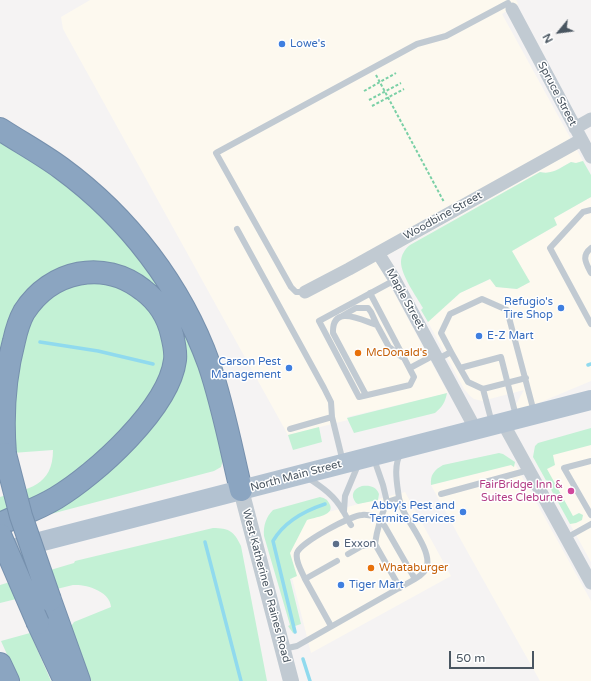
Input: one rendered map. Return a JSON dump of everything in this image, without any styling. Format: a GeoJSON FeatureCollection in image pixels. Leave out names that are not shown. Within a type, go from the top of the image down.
{"type":"FeatureCollection","features":[{"type":"Feature","properties":{"kind":"highway"},"geometry":{"type":"LineString","coordinates":[[0,129],[36,150],[86,189],[133,234],[169,282],[184,308],[208,363],[217,389],[241,490]]}},
{"type":"Feature","properties":{"kind":"highway"},"geometry":{"type":"LineString","coordinates":[[0,524],[54,499],[88,476],[139,426],[167,386],[172,374],[175,358],[173,336],[170,325],[162,308],[134,283],[120,276],[90,272],[75,274],[60,280],[33,300],[23,313],[17,328],[6,373],[3,428],[6,454],[21,516],[79,681]]}},
{"type":"Feature","properties":{"kind":"highway"},"geometry":{"type":"LineString","coordinates":[[4,548],[65,681]]}},
{"type":"Feature","properties":{"kind":"highway"},"geometry":{"type":"LineString","coordinates":[[0,664],[8,681]]}},
{"type":"Feature","properties":{"kind":"main road","name":"North Main Street"},"geometry":{"type":"LineString","coordinates":[[4,548],[241,490],[591,400]]}},
{"type":"Feature","properties":{"kind":"street","name":"Spruce Street"},"geometry":{"type":"LineString","coordinates":[[509,4],[591,157]]}},
{"type":"Feature","properties":{"kind":"street","name":"Woodbine Street"},"geometry":{"type":"LineString","coordinates":[[305,292],[378,253],[578,134],[591,119]]}},
{"type":"Feature","properties":{"kind":"street","name":"Maple Street"},"geometry":{"type":"LineString","coordinates":[[378,253],[395,280],[437,357],[505,422],[529,470],[591,583]]}},
{"type":"Feature","properties":{"kind":"street","name":"West Katherine P Raines Road"},"geometry":{"type":"LineString","coordinates":[[241,490],[291,681]]}},
{"type":"Feature","properties":{"kind":"lane"},"geometry":{"type":"LineString","coordinates":[[305,292],[296,292],[291,287],[216,153],[417,44],[446,36],[509,4]]}},
{"type":"Feature","properties":{"kind":"lane"},"geometry":{"type":"LineString","coordinates":[[591,210],[583,212],[550,248],[591,324]]}},
{"type":"Feature","properties":{"kind":"lane"},"geometry":{"type":"LineString","coordinates":[[237,229],[324,388],[331,402],[332,417],[359,459],[383,485],[387,502],[380,518],[376,544],[400,588]]}},
{"type":"Feature","properties":{"kind":"lane"},"geometry":{"type":"LineString","coordinates":[[591,248],[586,253],[585,259],[591,273]]}},
{"type":"Feature","properties":{"kind":"lane"},"geometry":{"type":"LineString","coordinates":[[370,293],[414,377],[410,385],[359,397],[319,321],[370,293],[395,280]]}},
{"type":"Feature","properties":{"kind":"lane"},"geometry":{"type":"LineString","coordinates":[[482,299],[507,310],[526,378],[505,422],[483,389],[468,382],[441,333],[450,314],[482,299]]}},
{"type":"Feature","properties":{"kind":"lane"},"geometry":{"type":"LineString","coordinates":[[366,395],[333,333],[333,325],[337,318],[356,308],[368,308],[389,347],[405,360]]}},
{"type":"Feature","properties":{"kind":"lane"},"geometry":{"type":"LineString","coordinates":[[342,316],[351,316],[377,325]]}},
{"type":"Feature","properties":{"kind":"lane"},"geometry":{"type":"LineString","coordinates":[[410,368],[451,352]]}},
{"type":"Feature","properties":{"kind":"lane"},"geometry":{"type":"LineString","coordinates":[[460,368],[501,357],[508,383],[505,422]]}},
{"type":"Feature","properties":{"kind":"lane"},"geometry":{"type":"LineString","coordinates":[[483,389],[526,378]]}},
{"type":"Feature","properties":{"kind":"lane"},"geometry":{"type":"LineString","coordinates":[[290,429],[332,417]]}},
{"type":"Feature","properties":{"kind":"lane"},"geometry":{"type":"LineString","coordinates":[[283,650],[297,646],[400,588],[423,574],[428,566],[424,548],[403,509],[399,498],[396,467],[398,456],[403,448]]}},
{"type":"Feature","properties":{"kind":"lane"},"geometry":{"type":"LineString","coordinates":[[344,511],[345,496],[359,459]]}},
{"type":"Feature","properties":{"kind":"lane"},"geometry":{"type":"LineString","coordinates":[[591,461],[564,468],[591,515]]}},
{"type":"Feature","properties":{"kind":"lane"},"geometry":{"type":"LineString","coordinates":[[440,494],[529,470]]}},
{"type":"Feature","properties":{"kind":"lane"},"geometry":{"type":"LineString","coordinates":[[303,474],[324,488],[335,498],[351,525]]}},
{"type":"Feature","properties":{"kind":"lane"},"geometry":{"type":"LineString","coordinates":[[387,502],[399,498]]}},
{"type":"Feature","properties":{"kind":"lane"},"geometry":{"type":"LineString","coordinates":[[331,626],[305,579],[297,558],[297,552],[300,547],[311,544],[347,519],[362,514],[380,518],[415,579]]}},
{"type":"Feature","properties":{"kind":"lane"},"geometry":{"type":"LineString","coordinates":[[566,538],[591,524]]}},
{"type":"Feature","properties":{"kind":"lane"},"geometry":{"type":"LineString","coordinates":[[348,554],[361,544],[376,544]]}},
{"type":"Feature","properties":{"kind":"lane"},"geometry":{"type":"LineString","coordinates":[[305,579],[337,561]]}},
{"type":"Feature","properties":{"kind":"lane"},"geometry":{"type":"LineString","coordinates":[[321,562],[324,568]]}},
{"type":"Feature","properties":{"kind":"path"},"geometry":{"type":"LineString","coordinates":[[364,91],[396,73]]}},
{"type":"Feature","properties":{"kind":"path"},"geometry":{"type":"LineString","coordinates":[[375,74],[444,202]]}},
{"type":"Feature","properties":{"kind":"path"},"geometry":{"type":"LineString","coordinates":[[369,100],[401,83]]}},
{"type":"Feature","properties":{"kind":"path"},"geometry":{"type":"LineString","coordinates":[[372,106],[404,89]]}},
{"type":"Feature","properties":{"kind":"shaded area"},"geometry":{"type":"Polygon","coordinates":[[[90,0],[516,0],[518,4],[502,14],[583,161],[576,163],[571,162],[552,172],[540,172],[377,261],[448,393],[347,417],[348,420],[288,435],[63,29],[61,17],[90,0]]]}},
{"type":"Feature","properties":{"kind":"shaded area"},"geometry":{"type":"Polygon","coordinates":[[[591,197],[591,381],[510,415],[524,390],[482,401],[474,399],[464,389],[428,322],[460,293],[491,279],[496,287],[517,289],[530,282],[512,251],[557,225],[554,218],[591,197]]]}},
{"type":"Feature","properties":{"kind":"shaded area","name":"FairBridge Inn & Suites Cleburne"},"geometry":{"type":"Polygon","coordinates":[[[591,444],[591,562],[534,459],[591,444]]]}},
{"type":"Feature","properties":{"kind":"shaded area"},"geometry":{"type":"Polygon","coordinates":[[[515,464],[591,601],[591,681],[540,681],[431,485],[515,464]]]}},
{"type":"Feature","properties":{"kind":"shaded area"},"geometry":{"type":"Polygon","coordinates":[[[405,492],[451,576],[311,653],[286,554],[291,537],[309,517],[405,492]]]}},
{"type":"Feature","properties":{"kind":"green space"},"geometry":{"type":"Polygon","coordinates":[[[0,138],[44,166],[100,213],[144,264],[165,295],[187,336],[209,394],[223,460],[221,467],[214,471],[47,515],[169,397],[160,299],[63,271],[0,363],[0,138]]]}},
{"type":"Feature","properties":{"kind":"green space"},"geometry":{"type":"Polygon","coordinates":[[[583,161],[591,175],[591,197],[554,218],[557,225],[512,251],[530,282],[517,289],[496,287],[490,279],[460,293],[428,322],[421,310],[423,308],[403,273],[401,262],[404,252],[408,247],[540,172],[545,173],[553,171],[571,162],[576,163],[583,161]]]}},
{"type":"Feature","properties":{"kind":"green space"},"geometry":{"type":"Polygon","coordinates":[[[92,280],[128,289],[156,316],[167,351],[163,379],[102,459],[0,519],[0,497],[37,484],[44,479],[52,462],[53,450],[12,453],[16,347],[45,296],[92,280]]]}},
{"type":"Feature","properties":{"kind":"green space"},"geometry":{"type":"Polygon","coordinates":[[[447,393],[440,409],[435,413],[354,433],[347,418],[447,393]]]}},
{"type":"Feature","properties":{"kind":"green space"},"geometry":{"type":"Polygon","coordinates":[[[319,427],[322,442],[293,450],[288,435],[319,427]]]}},
{"type":"Feature","properties":{"kind":"green space"},"geometry":{"type":"Polygon","coordinates":[[[591,428],[591,445],[553,455],[555,465],[547,469],[573,516],[579,513],[583,515],[582,520],[570,524],[533,457],[535,446],[538,443],[591,428]]]}},
{"type":"Feature","properties":{"kind":"green space"},"geometry":{"type":"Polygon","coordinates":[[[499,453],[515,462],[514,467],[511,465],[431,485],[433,473],[443,465],[499,453]]]}},
{"type":"Feature","properties":{"kind":"green space"},"geometry":{"type":"Polygon","coordinates":[[[362,486],[370,486],[376,489],[379,494],[378,500],[358,504],[356,503],[353,493],[356,489],[362,486]]]}},
{"type":"Feature","properties":{"kind":"green space"},"geometry":{"type":"Polygon","coordinates":[[[320,497],[328,502],[331,507],[330,511],[324,515],[307,520],[290,553],[297,576],[290,579],[301,624],[295,626],[293,633],[288,626],[290,625],[264,536],[264,529],[268,516],[273,510],[320,497]]]}},
{"type":"Feature","properties":{"kind":"green space"},"geometry":{"type":"Polygon","coordinates":[[[213,528],[230,531],[236,537],[241,546],[267,681],[89,681],[70,628],[74,622],[111,607],[110,601],[102,593],[90,587],[73,585],[0,603],[0,585],[74,563],[75,561],[213,528]]]}},
{"type":"Feature","properties":{"kind":"green space"},"geometry":{"type":"Polygon","coordinates":[[[30,633],[51,681],[19,681],[1,641],[30,633]]]}},
{"type":"Feature","properties":{"kind":"waterway"},"geometry":{"type":"LineString","coordinates":[[40,342],[98,351],[153,364]]}},
{"type":"Feature","properties":{"kind":"waterway"},"geometry":{"type":"LineString","coordinates":[[295,632],[273,541],[283,528],[295,518],[325,504]]}},
{"type":"Feature","properties":{"kind":"waterway"},"geometry":{"type":"LineString","coordinates":[[205,542],[241,681]]}},
{"type":"Feature","properties":{"kind":"waterway"},"geometry":{"type":"LineString","coordinates":[[303,659],[310,681]]}},
{"type":"Feature","properties":{"kind":"place","name":"Lowe's"},"geometry":{"type":"Point","coordinates":[282,44]}},
{"type":"Feature","properties":{"kind":"place","name":"Refugio's Tire Shop"},"geometry":{"type":"Point","coordinates":[561,308]}},
{"type":"Feature","properties":{"kind":"place","name":"E-Z Mart"},"geometry":{"type":"Point","coordinates":[479,336]}},
{"type":"Feature","properties":{"kind":"place","name":"McDonald's"},"geometry":{"type":"Point","coordinates":[358,353]}},
{"type":"Feature","properties":{"kind":"place","name":"Carson Pest Management"},"geometry":{"type":"Point","coordinates":[289,368]}},
{"type":"Feature","properties":{"kind":"place","name":"FairBridge Inn & Suites Cleburne"},"geometry":{"type":"Point","coordinates":[571,491]}},
{"type":"Feature","properties":{"kind":"place","name":"Abby's Pest and Termite Services"},"geometry":{"type":"Point","coordinates":[463,512]}},
{"type":"Feature","properties":{"kind":"place","name":"Exxon"},"geometry":{"type":"Point","coordinates":[336,544]}},
{"type":"Feature","properties":{"kind":"place","name":"Whataburger"},"geometry":{"type":"Point","coordinates":[371,568]}},
{"type":"Feature","properties":{"kind":"place","name":"Tiger Mart"},"geometry":{"type":"Point","coordinates":[341,585]}}]}
